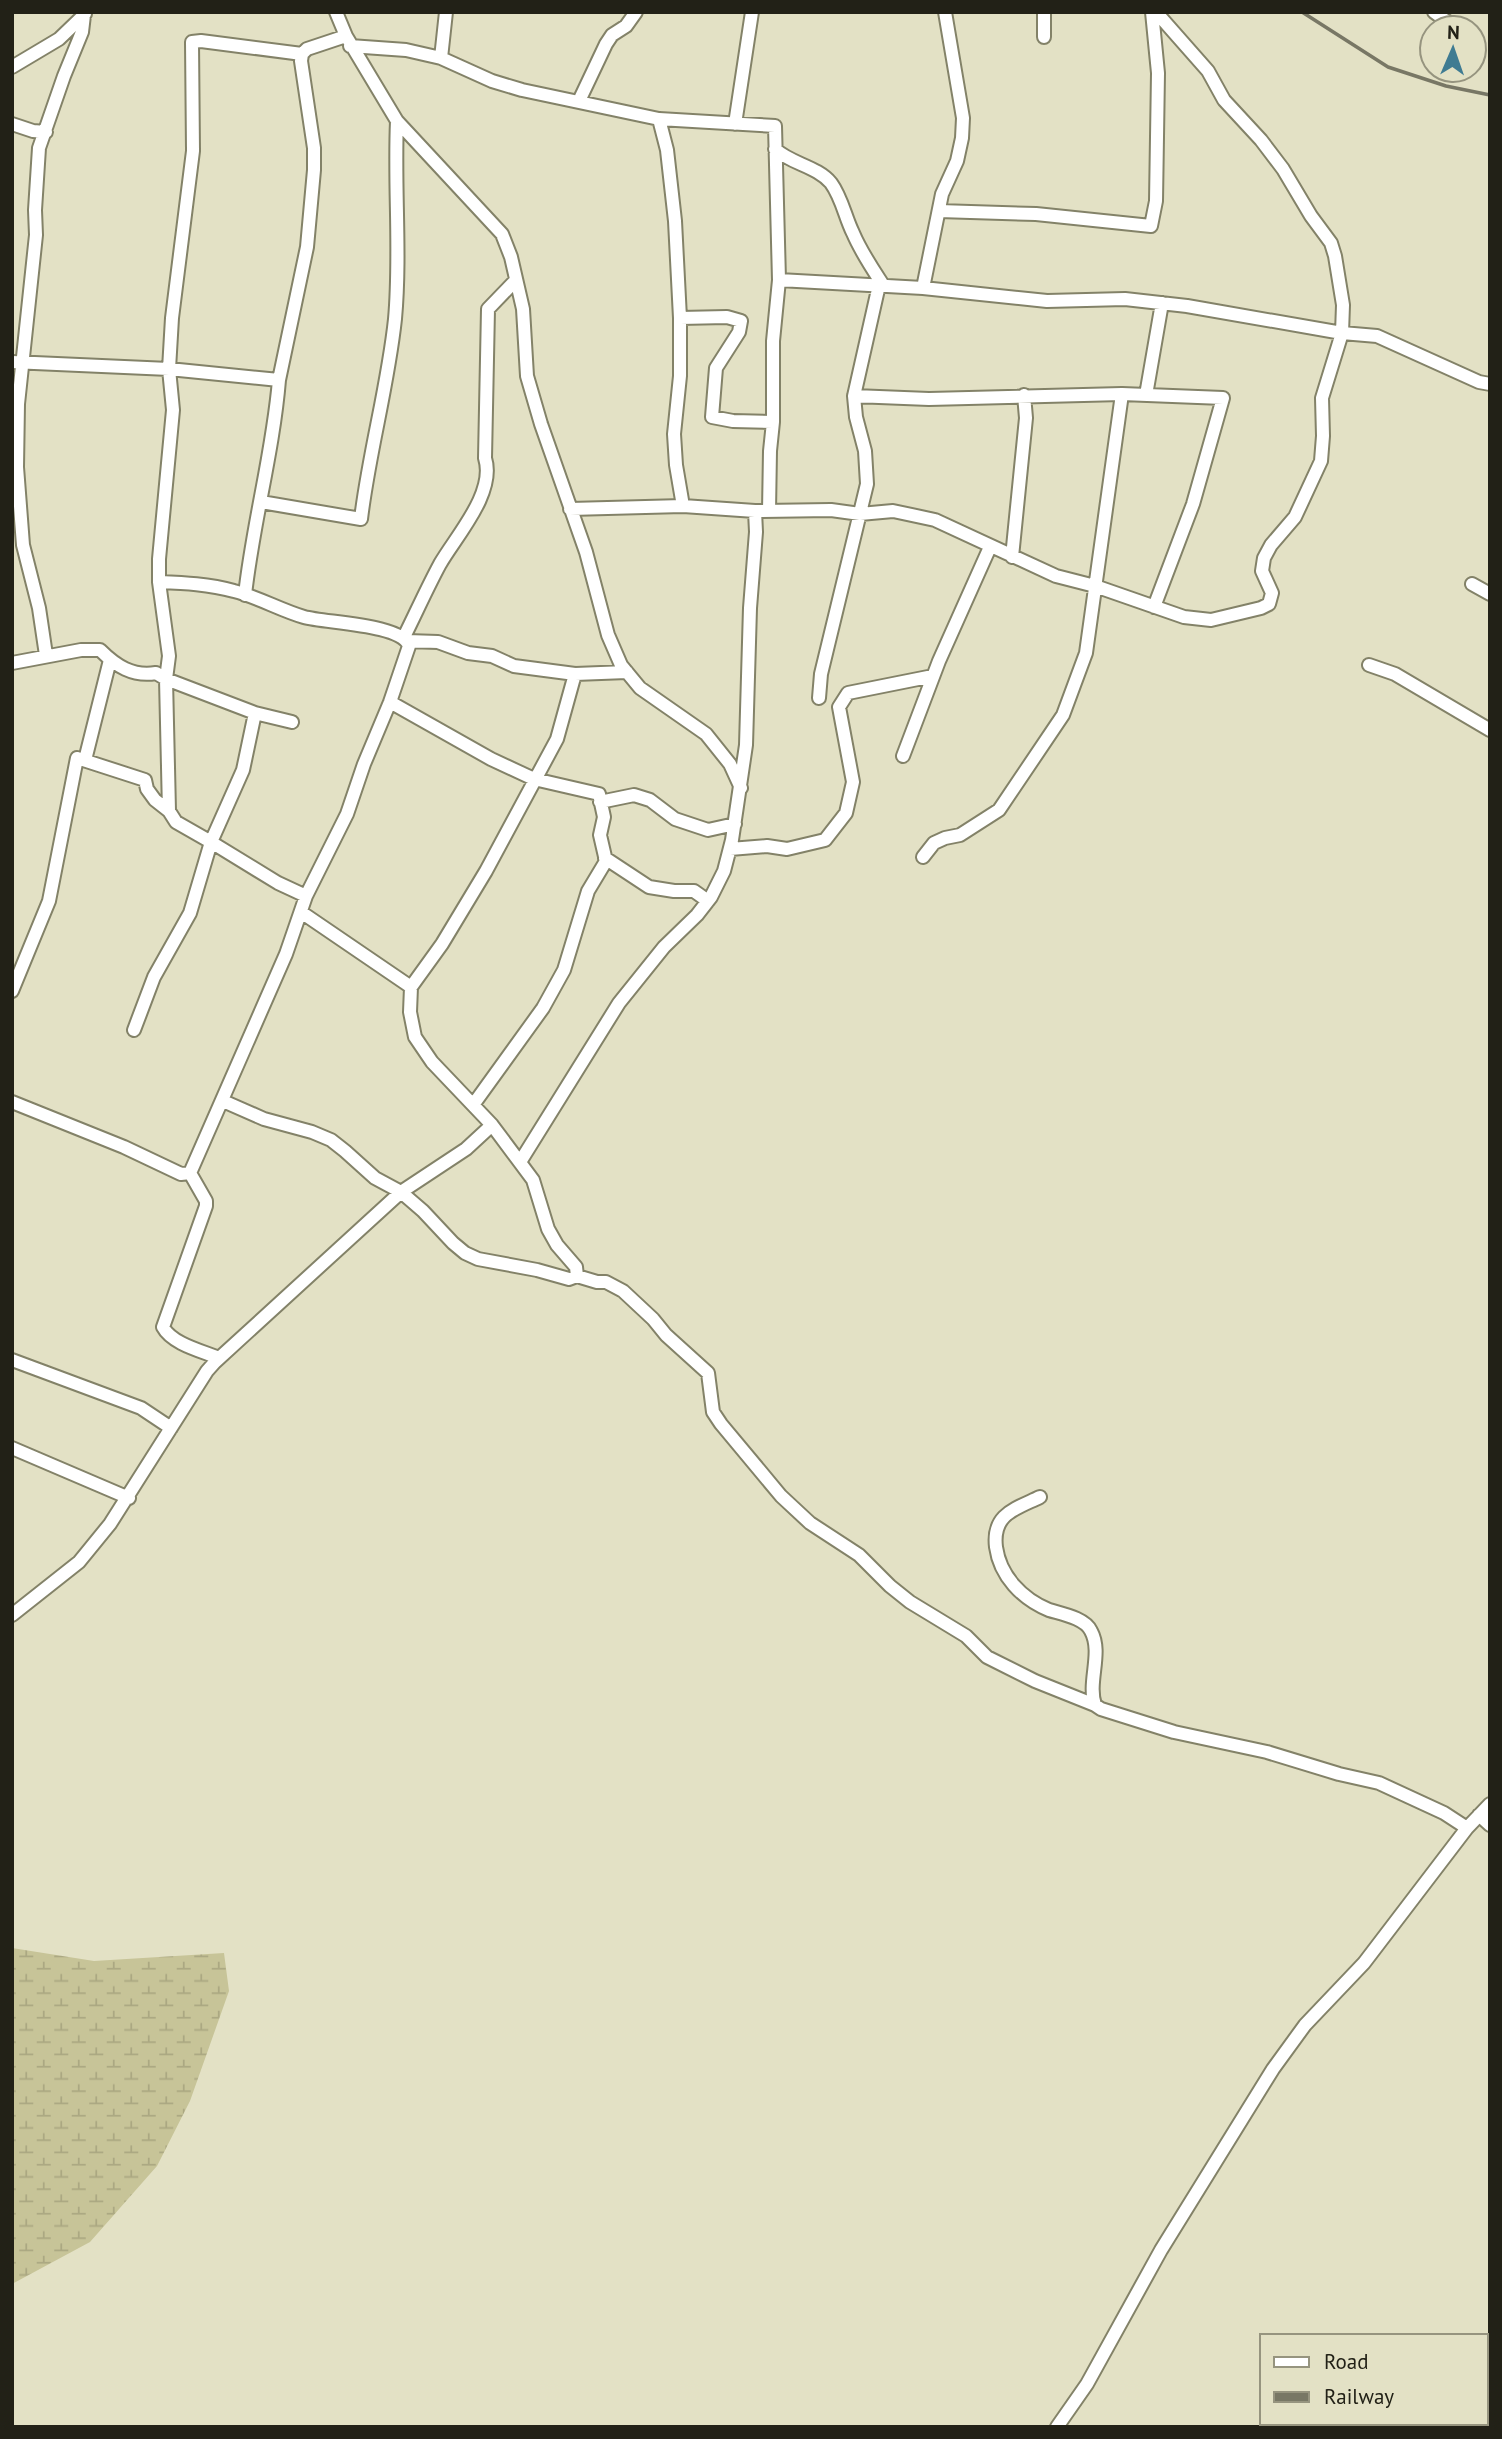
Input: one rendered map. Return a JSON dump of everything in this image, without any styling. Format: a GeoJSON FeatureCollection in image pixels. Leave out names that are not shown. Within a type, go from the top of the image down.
{"type":"FeatureCollection","features":[{"type":"Feature","properties":{"kind":"street"},"geometry":{"type":"LineString","coordinates":[[336,12],[348,41],[397,121],[502,234],[523,309],[527,376],[586,552],[608,635],[621,665],[640,688],[706,734],[730,764],[741,788]]}},
{"type":"Feature","properties":{"kind":"street"},"geometry":{"type":"LineString","coordinates":[[441,58],[446,12]]}},
{"type":"Feature","properties":{"kind":"street"},"geometry":{"type":"LineString","coordinates":[[579,101],[606,44],[612,35],[626,26],[636,12]]}},
{"type":"Feature","properties":{"kind":"street"},"geometry":{"type":"LineString","coordinates":[[735,124],[752,12]]}},
{"type":"Feature","properties":{"kind":"street"},"geometry":{"type":"LineString","coordinates":[[923,288],[942,194],[957,161],[962,138],[963,118],[945,12]]}},
{"type":"Feature","properties":{"kind":"street"},"geometry":{"type":"LineString","coordinates":[[1044,12],[1044,37]]}},
{"type":"Feature","properties":{"kind":"street"},"geometry":{"type":"LineString","coordinates":[[939,211],[1036,214],[1151,226],[1156,201],[1158,73],[1154,12]]}},
{"type":"Feature","properties":{"kind":"street"},"geometry":{"type":"LineString","coordinates":[[570,509],[682,506],[755,512],[831,510],[860,514],[893,511],[934,520],[1056,576],[1095,586],[1184,617],[1211,620],[1269,604],[1272,593],[1262,571],[1264,558],[1271,545],[1295,517],[1321,461],[1322,398],[1342,333],[1343,305],[1331,243],[1261,140],[1224,100],[1208,71],[1154,12]]}},
{"type":"Feature","properties":{"kind":"street"},"geometry":{"type":"LineString","coordinates":[[12,66],[59,39],[85,14]]}},
{"type":"Feature","properties":{"kind":"street"},"geometry":{"type":"LineString","coordinates":[[46,655],[39,608],[23,545],[17,467],[18,362],[36,235],[39,148],[82,32],[85,14]]}},
{"type":"Feature","properties":{"kind":"street"},"geometry":{"type":"LineString","coordinates":[[245,594],[251,546],[275,424],[279,380],[307,247],[314,148],[302,54],[307,49],[348,41],[441,58],[492,81],[522,90],[659,119],[775,126],[779,280],[773,341],[769,511]]}},
{"type":"Feature","properties":{"kind":"street"},"geometry":{"type":"LineString","coordinates":[[169,811],[166,680],[169,656],[159,582],[159,559],[173,410],[169,369],[172,318],[193,151],[192,42],[302,54]]}},
{"type":"Feature","properties":{"kind":"street"},"geometry":{"type":"LineString","coordinates":[[659,119],[672,186],[680,318],[680,376],[674,434],[682,506]]}},
{"type":"Feature","properties":{"kind":"street"},"geometry":{"type":"LineString","coordinates":[[261,502],[361,519],[365,486],[391,358],[395,314],[397,121]]}},
{"type":"Feature","properties":{"kind":"street"},"geometry":{"type":"LineString","coordinates":[[12,124],[46,132]]}},
{"type":"Feature","properties":{"kind":"street"},"geometry":{"type":"LineString","coordinates":[[775,149],[781,155],[830,181],[842,203],[852,231],[881,285],[854,396],[856,417],[865,451],[867,484],[821,674],[819,698]]}},
{"type":"Feature","properties":{"kind":"street"},"geometry":{"type":"LineString","coordinates":[[405,639],[444,556],[467,526],[482,488],[488,468],[485,458],[488,309],[516,280]]}},
{"type":"Feature","properties":{"kind":"street"},"geometry":{"type":"LineString","coordinates":[[779,280],[923,288],[1046,301],[1125,299],[1162,303],[1342,333],[1377,336],[1479,382],[1490,384]]}},
{"type":"Feature","properties":{"kind":"street"},"geometry":{"type":"LineString","coordinates":[[1146,395],[1162,303]]}},
{"type":"Feature","properties":{"kind":"street"},"geometry":{"type":"LineString","coordinates":[[680,318],[727,317],[741,321],[739,332],[716,368],[712,417],[733,421],[773,422]]}},
{"type":"Feature","properties":{"kind":"street"},"geometry":{"type":"LineString","coordinates":[[18,362],[169,369],[279,380]]}},
{"type":"Feature","properties":{"kind":"street"},"geometry":{"type":"LineString","coordinates":[[854,396],[929,399],[1122,394],[1223,398],[1193,504],[1154,607]]}},
{"type":"Feature","properties":{"kind":"street"},"geometry":{"type":"LineString","coordinates":[[923,857],[934,844],[960,835],[999,810],[1063,715],[1086,653],[1122,394]]}},
{"type":"Feature","properties":{"kind":"street"},"geometry":{"type":"LineString","coordinates":[[1012,557],[1026,418],[1024,395]]}},
{"type":"Feature","properties":{"kind":"street"},"geometry":{"type":"LineString","coordinates":[[520,1162],[619,1003],[664,947],[708,901],[724,871],[741,788],[748,704],[755,512]]}},
{"type":"Feature","properties":{"kind":"street"},"geometry":{"type":"LineString","coordinates":[[903,756],[933,676],[990,547]]}},
{"type":"Feature","properties":{"kind":"street"},"geometry":{"type":"LineString","coordinates":[[159,582],[197,583],[245,594],[304,617],[378,629],[405,639],[438,642],[468,653],[492,656],[514,666],[575,674],[627,672]]}},
{"type":"Feature","properties":{"kind":"street"},"geometry":{"type":"LineString","coordinates":[[1472,584],[1490,594]]}},
{"type":"Feature","properties":{"kind":"street"},"geometry":{"type":"LineString","coordinates":[[190,1173],[286,954],[306,897],[347,814],[409,646],[405,639]]}},
{"type":"Feature","properties":{"kind":"street"},"geometry":{"type":"LineString","coordinates":[[12,663],[46,655],[100,650],[131,673],[156,673],[166,680],[255,713],[292,722]]}},
{"type":"Feature","properties":{"kind":"street"},"geometry":{"type":"LineString","coordinates":[[85,760],[110,660]]}},
{"type":"Feature","properties":{"kind":"street"},"geometry":{"type":"LineString","coordinates":[[1369,665],[1395,674],[1490,730]]}},
{"type":"Feature","properties":{"kind":"street"},"geometry":{"type":"LineString","coordinates":[[575,674],[557,739],[486,871],[442,944],[411,987],[410,1012],[415,1037],[432,1062],[492,1125],[533,1180],[548,1229],[557,1245],[576,1267],[577,1276]]}},
{"type":"Feature","properties":{"kind":"street"},"geometry":{"type":"LineString","coordinates":[[730,849],[766,846],[787,849],[825,839],[846,813],[853,782],[839,707],[848,692],[933,676]]}},
{"type":"Feature","properties":{"kind":"street"},"geometry":{"type":"LineString","coordinates":[[390,702],[491,759],[534,779],[599,794],[604,817],[600,835],[606,861]]}},
{"type":"Feature","properties":{"kind":"street"},"geometry":{"type":"LineString","coordinates":[[134,1030],[154,977],[190,913],[211,842],[243,770],[255,713]]}},
{"type":"Feature","properties":{"kind":"street"},"geometry":{"type":"LineString","coordinates":[[12,991],[49,901],[77,758],[145,780],[147,789],[155,800],[169,811],[176,822],[306,897]]}},
{"type":"Feature","properties":{"kind":"street"},"geometry":{"type":"LineString","coordinates":[[600,802],[635,795],[650,800],[676,819],[708,830],[735,824]]}},
{"type":"Feature","properties":{"kind":"street"},"geometry":{"type":"LineString","coordinates":[[473,1105],[543,1008],[564,970],[587,891],[606,858],[649,887],[694,891],[708,901]]}},
{"type":"Feature","properties":{"kind":"street"},"geometry":{"type":"LineString","coordinates":[[301,912],[411,987]]}},
{"type":"Feature","properties":{"kind":"street"},"geometry":{"type":"LineString","coordinates":[[223,1101],[264,1119],[331,1140],[375,1178],[401,1192],[424,1211],[465,1253],[478,1259],[569,1279],[577,1276],[606,1282],[623,1291],[666,1335],[706,1370],[713,1412],[781,1496],[810,1523],[859,1555],[890,1586],[928,1614],[966,1636],[987,1657],[1101,1709],[1174,1732],[1267,1752],[1379,1783],[1444,1812],[1467,1828]]}},
{"type":"Feature","properties":{"kind":"street"},"geometry":{"type":"LineString","coordinates":[[12,1102],[124,1147],[181,1174],[190,1173]]}},
{"type":"Feature","properties":{"kind":"street"},"geometry":{"type":"LineString","coordinates":[[12,1615],[79,1562],[110,1524],[207,1371],[401,1192],[466,1149],[492,1125]]}},
{"type":"Feature","properties":{"kind":"street"},"geometry":{"type":"LineString","coordinates":[[190,1173],[206,1201],[206,1206],[163,1327],[166,1333],[174,1338],[219,1359]]}},
{"type":"Feature","properties":{"kind":"street"},"geometry":{"type":"LineString","coordinates":[[12,1360],[141,1408],[172,1428]]}},
{"type":"Feature","properties":{"kind":"street"},"geometry":{"type":"LineString","coordinates":[[12,1448],[128,1498]]}},
{"type":"Feature","properties":{"kind":"street"},"geometry":{"type":"LineString","coordinates":[[1040,1497],[999,1521],[995,1534],[1001,1566],[1004,1575],[1032,1601],[1082,1622],[1091,1629],[1095,1644],[1092,1689],[1095,1705]]}},
{"type":"Feature","properties":{"kind":"street"},"geometry":{"type":"LineString","coordinates":[[1057,2427],[1087,2384],[1161,2250],[1273,2069],[1305,2025],[1364,1962],[1467,1828],[1490,1804]]}},
{"type":"Feature","properties":{"kind":"street"},"geometry":{"type":"LineString","coordinates":[[1479,1815],[1490,1825]]}},
{"type":"Feature","properties":{"kind":"green space"},"geometry":{"type":"Polygon","coordinates":[[[12,1948],[94,1961],[224,1953],[229,1991],[190,2101],[157,2166],[90,2242],[12,2284],[12,1948]]]}},
{"type":"Feature","properties":{"kind":"railway"},"geometry":{"type":"LineString","coordinates":[[1302,12],[1388,67],[1446,86],[1490,95]]}}]}
